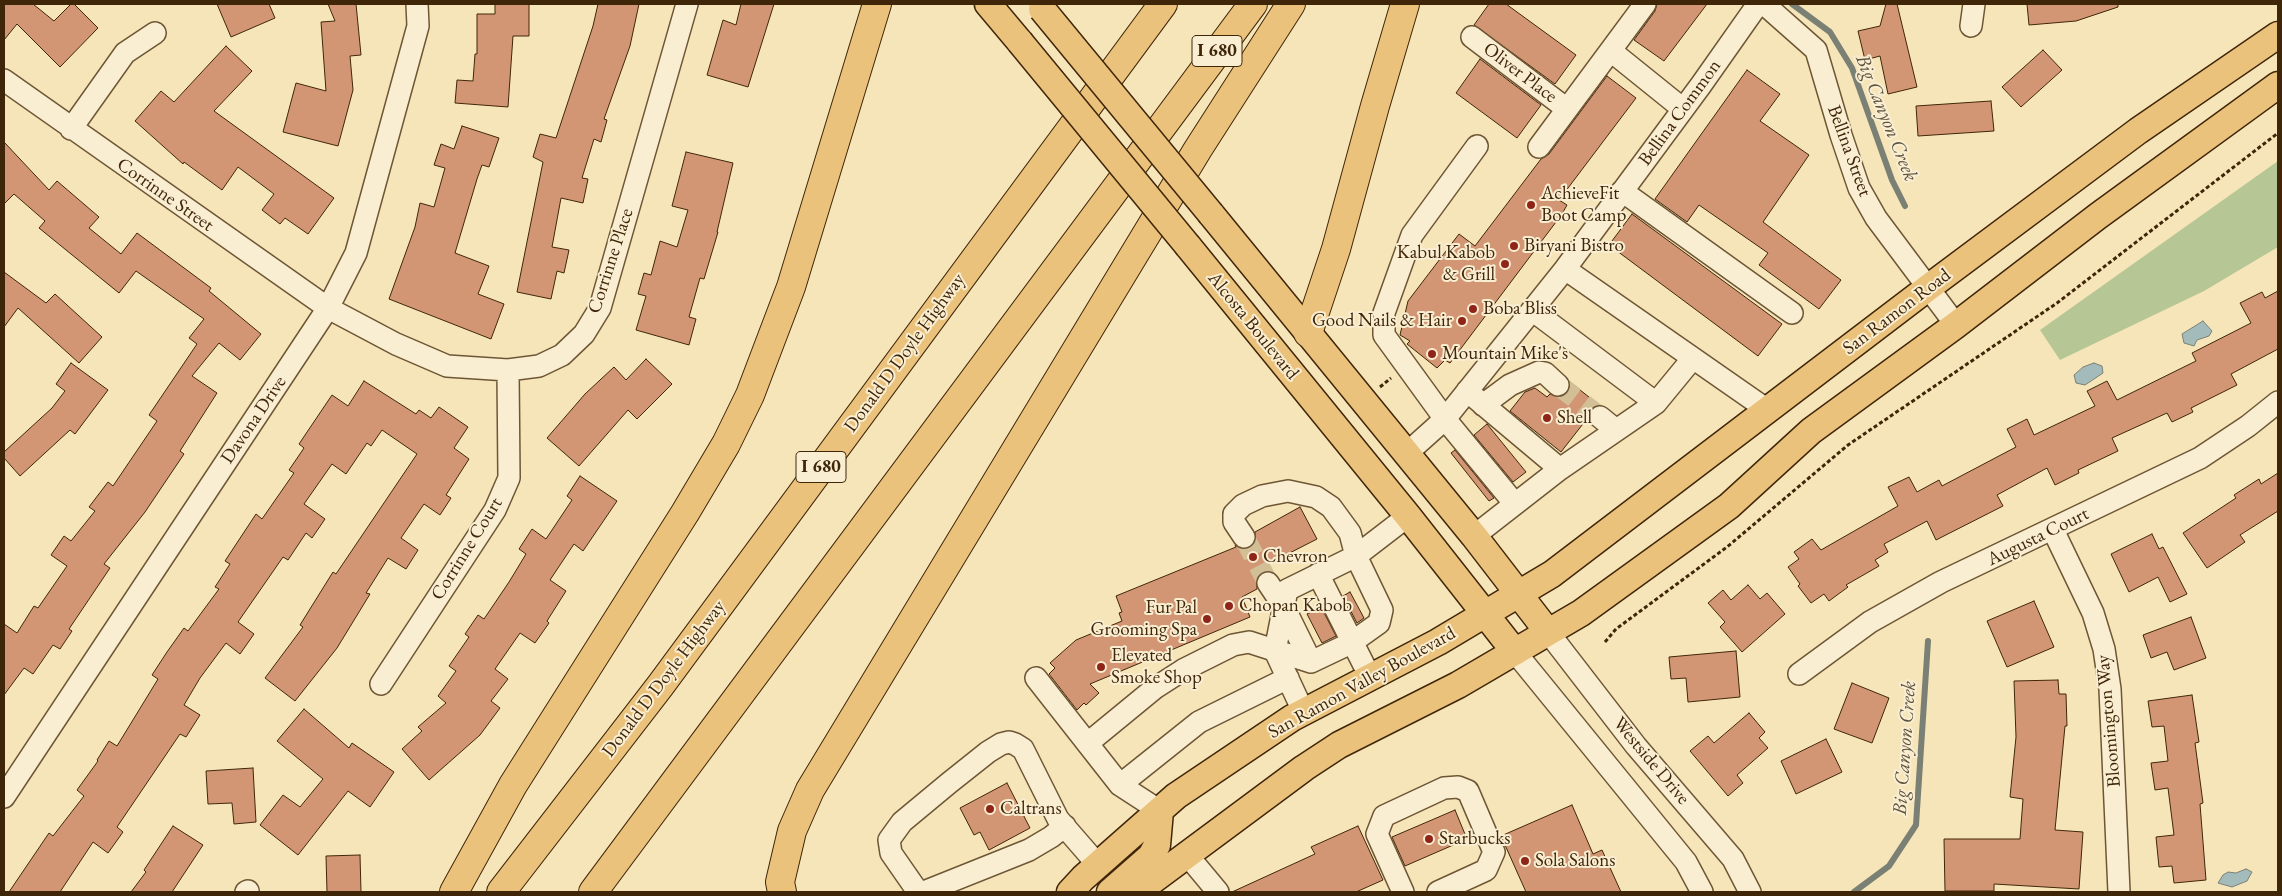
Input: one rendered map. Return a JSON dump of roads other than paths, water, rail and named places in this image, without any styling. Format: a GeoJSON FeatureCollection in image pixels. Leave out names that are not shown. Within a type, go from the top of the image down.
{"type":"FeatureCollection","features":[{"type":"Feature","properties":{"kind":"highway"},"geometry":{"type":"LineString","coordinates":[[454,892],[513,785],[685,513],[726,444],[750,395],[791,287],[877,4]]}},
{"type":"Feature","properties":{"kind":"highway","name":"Donald D Doyle Highway"},"geometry":{"type":"LineString","coordinates":[[501,892],[660,686],[1163,4]]}},
{"type":"Feature","properties":{"kind":"highway","name":"I 680"},"geometry":{"type":"LineString","coordinates":[[593,892],[1252,4]]}},
{"type":"Feature","properties":{"kind":"highway"},"geometry":{"type":"LineString","coordinates":[[782,892],[780,882],[792,831],[810,790],[1193,157],[1291,4]]}},
{"type":"Feature","properties":{"kind":"highway"},"geometry":{"type":"LineString","coordinates":[[1308,333],[1336,249],[1405,4]]}},
{"type":"Feature","properties":{"kind":"main road","name":"Alcosta Boulevard"},"geometry":{"type":"LineString","coordinates":[[988,4],[1408,516],[1515,652]]}},
{"type":"Feature","properties":{"kind":"main road","name":"Alcosta Boulevard"},"geometry":{"type":"LineString","coordinates":[[1040,6],[1474,536],[1548,632]]}},
{"type":"Feature","properties":{"kind":"main road","name":"San Ramon Road"},"geometry":{"type":"LineString","coordinates":[[1519,594],[1552,574],[1769,411],[1929,287],[2138,131],[2278,35]]}},
{"type":"Feature","properties":{"kind":"main road"},"geometry":{"type":"LineString","coordinates":[[1137,892],[1304,768],[1339,745],[1458,685],[1582,613],[1729,506],[1811,430],[1956,325],[2098,216],[2278,85]]}},
{"type":"Feature","properties":{"kind":"main road","name":"San Ramon Valley Boulevard"},"geometry":{"type":"LineString","coordinates":[[1070,892],[1176,796],[1303,712],[1438,642],[1519,594]]}},
{"type":"Feature","properties":{"kind":"main road"},"geometry":{"type":"LineString","coordinates":[[1110,892],[1151,856],[1157,845],[1160,811]]}},
{"type":"Feature","properties":{"kind":"street","name":"Davona Drive"},"geometry":{"type":"LineString","coordinates":[[4,798],[328,308],[356,253],[418,26],[417,4]]}},
{"type":"Feature","properties":{"kind":"street","name":"Corrinne Place"},"geometry":{"type":"LineString","coordinates":[[328,308],[396,344],[447,366],[508,370],[540,366],[562,355],[584,334],[600,308],[687,4]]}},
{"type":"Feature","properties":{"kind":"street","name":"Oliver Place"},"geometry":{"type":"LineString","coordinates":[[1539,147],[1646,4]]}},
{"type":"Feature","properties":{"kind":"street","name":"Bellina Common"},"geometry":{"type":"LineString","coordinates":[[1476,398],[1532,310],[1565,269],[1758,4]]}},
{"type":"Feature","properties":{"kind":"street","name":"Bellina Street"},"geometry":{"type":"LineString","coordinates":[[1764,4],[1816,50],[1859,188],[1876,218],[1956,325]]}},
{"type":"Feature","properties":{"kind":"street"},"geometry":{"type":"LineString","coordinates":[[1971,26],[1974,4]]}},
{"type":"Feature","properties":{"kind":"street"},"geometry":{"type":"LineString","coordinates":[[71,129],[125,53],[156,33]]}},
{"type":"Feature","properties":{"kind":"street","name":"Oliver Place"},"geometry":{"type":"LineString","coordinates":[[1472,37],[1567,109]]}},
{"type":"Feature","properties":{"kind":"street"},"geometry":{"type":"LineString","coordinates":[[1611,51],[1683,109]]}},
{"type":"Feature","properties":{"kind":"street","name":"Corrinne Street"},"geometry":{"type":"LineString","coordinates":[[4,80],[71,129],[328,308]]}},
{"type":"Feature","properties":{"kind":"street"},"geometry":{"type":"LineString","coordinates":[[1477,146],[1412,235],[1384,313],[1384,335],[1445,419],[1515,504]]}},
{"type":"Feature","properties":{"kind":"street"},"geometry":{"type":"LineString","coordinates":[[1622,191],[1792,313]]}},
{"type":"Feature","properties":{"kind":"street"},"geometry":{"type":"LineString","coordinates":[[1565,269],[1769,411]]}},
{"type":"Feature","properties":{"kind":"street"},"geometry":{"type":"LineString","coordinates":[[1532,310],[1656,403]]}},
{"type":"Feature","properties":{"kind":"street"},"geometry":{"type":"LineString","coordinates":[[1474,536],[1560,469],[1608,423],[1656,403],[1693,358]]}},
{"type":"Feature","properties":{"kind":"street","name":"Corrinne Court"},"geometry":{"type":"LineString","coordinates":[[381,684],[495,510],[509,478],[508,370]]}},
{"type":"Feature","properties":{"kind":"street"},"geometry":{"type":"LineString","coordinates":[[1406,454],[1445,419],[1476,398],[1539,372],[1545,373],[1558,385]]}},
{"type":"Feature","properties":{"kind":"street"},"geometry":{"type":"LineString","coordinates":[[1476,398],[1560,469]]}},
{"type":"Feature","properties":{"kind":"street","name":"Augusta Court"},"geometry":{"type":"LineString","coordinates":[[1798,674],[1870,622],[1941,582],[2200,458],[2248,426],[2278,402]]}},
{"type":"Feature","properties":{"kind":"street"},"geometry":{"type":"LineString","coordinates":[[1088,743],[1155,688],[1233,645],[1249,642],[1311,662],[1352,643],[1379,623],[1382,610],[1356,556],[1350,533],[1331,507],[1316,497],[1288,491],[1262,496],[1238,507],[1234,514],[1234,522],[1244,537]]}},
{"type":"Feature","properties":{"kind":"street"},"geometry":{"type":"LineString","coordinates":[[1303,712],[1275,651],[1288,590],[1356,556],[1408,516]]}},
{"type":"Feature","properties":{"kind":"street","name":"Bloomington Way"},"geometry":{"type":"LineString","coordinates":[[2053,530],[2093,613],[2104,650],[2110,690],[2119,892]]}},
{"type":"Feature","properties":{"kind":"street"},"geometry":{"type":"LineString","coordinates":[[1318,574],[1370,677]]}},
{"type":"Feature","properties":{"kind":"street"},"geometry":{"type":"LineString","coordinates":[[1268,583],[1284,607],[1311,662]]}},
{"type":"Feature","properties":{"kind":"street","name":"Westside Drive"},"geometry":{"type":"LineString","coordinates":[[1548,632],[1636,746],[1733,859],[1750,892]]}},
{"type":"Feature","properties":{"kind":"street","name":"Westside Drive"},"geometry":{"type":"LineString","coordinates":[[1515,652],[1686,862],[1702,892]]}},
{"type":"Feature","properties":{"kind":"street"},"geometry":{"type":"LineString","coordinates":[[1036,678],[1120,785],[1160,811]]}},
{"type":"Feature","properties":{"kind":"street"},"geometry":{"type":"LineString","coordinates":[[1120,785],[1199,722],[1288,678]]}},
{"type":"Feature","properties":{"kind":"street"},"geometry":{"type":"LineString","coordinates":[[1065,826],[1030,850],[923,892],[916,889],[891,853],[889,840],[902,822],[957,777],[1001,744],[1015,744],[1023,749],[1058,819],[1065,826],[1098,865]]}},
{"type":"Feature","properties":{"kind":"street"},"geometry":{"type":"LineString","coordinates":[[1403,892],[1377,834],[1384,816],[1444,788],[1458,787],[1468,791],[1494,852],[1486,870],[1438,892]]}},
{"type":"Feature","properties":{"kind":"street"},"geometry":{"type":"LineString","coordinates":[[1188,856],[1218,892]]}},
{"type":"Feature","properties":{"kind":"water"},"geometry":{"type":"Polygon","coordinates":[[[2203,321],[2212,331],[2209,336],[2197,340],[2194,346],[2184,343],[2182,334],[2203,321]]]}},
{"type":"Feature","properties":{"kind":"water"},"geometry":{"type":"Polygon","coordinates":[[[2094,363],[2102,366],[2103,373],[2085,385],[2076,383],[2074,375],[2083,367],[2094,363]]]}},
{"type":"Feature","properties":{"kind":"water"},"geometry":{"type":"Polygon","coordinates":[[[2246,869],[2252,872],[2247,881],[2232,887],[2218,883],[2223,875],[2228,872],[2236,873],[2246,869]]]}},
{"type":"Feature","properties":{"kind":"waterway","name":"Big Canyon Creek"},"geometry":{"type":"LineString","coordinates":[[1792,4],[1830,32],[1852,68],[1892,180],[1905,206]]}},
{"type":"Feature","properties":{"kind":"waterway","name":"Big Canyon Creek"},"geometry":{"type":"LineString","coordinates":[[1854,892],[1889,866],[1916,825],[1928,641]]}},
{"type":"Feature","properties":{"kind":"tunnel"},"geometry":{"type":"LineString","coordinates":[[1558,385],[1600,417]]}},
{"type":"Feature","properties":{"kind":"tunnel"},"geometry":{"type":"LineString","coordinates":[[1244,537],[1268,583]]}},
{"type":"Feature","properties":{"kind":"place","name":"AchieveFit Boot Camp"},"geometry":{"type":"Point","coordinates":[1531,205]}},
{"type":"Feature","properties":{"kind":"place","name":"Biryani Bistro"},"geometry":{"type":"Point","coordinates":[1514,246]}},
{"type":"Feature","properties":{"kind":"place","name":"Kabul Kabob & Grill"},"geometry":{"type":"Point","coordinates":[1505,264]}},
{"type":"Feature","properties":{"kind":"place","name":"Boba Bliss"},"geometry":{"type":"Point","coordinates":[1473,309]}},
{"type":"Feature","properties":{"kind":"place","name":"Good Nails & Hair"},"geometry":{"type":"Point","coordinates":[1462,321]}},
{"type":"Feature","properties":{"kind":"place","name":"Mountain Mike's"},"geometry":{"type":"Point","coordinates":[1432,354]}},
{"type":"Feature","properties":{"kind":"place","name":"Shell"},"geometry":{"type":"Point","coordinates":[1547,418]}},
{"type":"Feature","properties":{"kind":"place","name":"Chevron"},"geometry":{"type":"Point","coordinates":[1253,557]}},
{"type":"Feature","properties":{"kind":"place","name":"Chopan Kabob"},"geometry":{"type":"Point","coordinates":[1229,606]}},
{"type":"Feature","properties":{"kind":"place","name":"Fur Pal Grooming Spa"},"geometry":{"type":"Point","coordinates":[1207,619]}},
{"type":"Feature","properties":{"kind":"place","name":"Elevated Smoke Shop"},"geometry":{"type":"Point","coordinates":[1101,667]}},
{"type":"Feature","properties":{"kind":"place","name":"Caltrans"},"geometry":{"type":"Point","coordinates":[990,809]}},
{"type":"Feature","properties":{"kind":"place","name":"Starbucks"},"geometry":{"type":"Point","coordinates":[1429,839]}},
{"type":"Feature","properties":{"kind":"place","name":"Sola Salons"},"geometry":{"type":"Point","coordinates":[1525,861]}}]}
